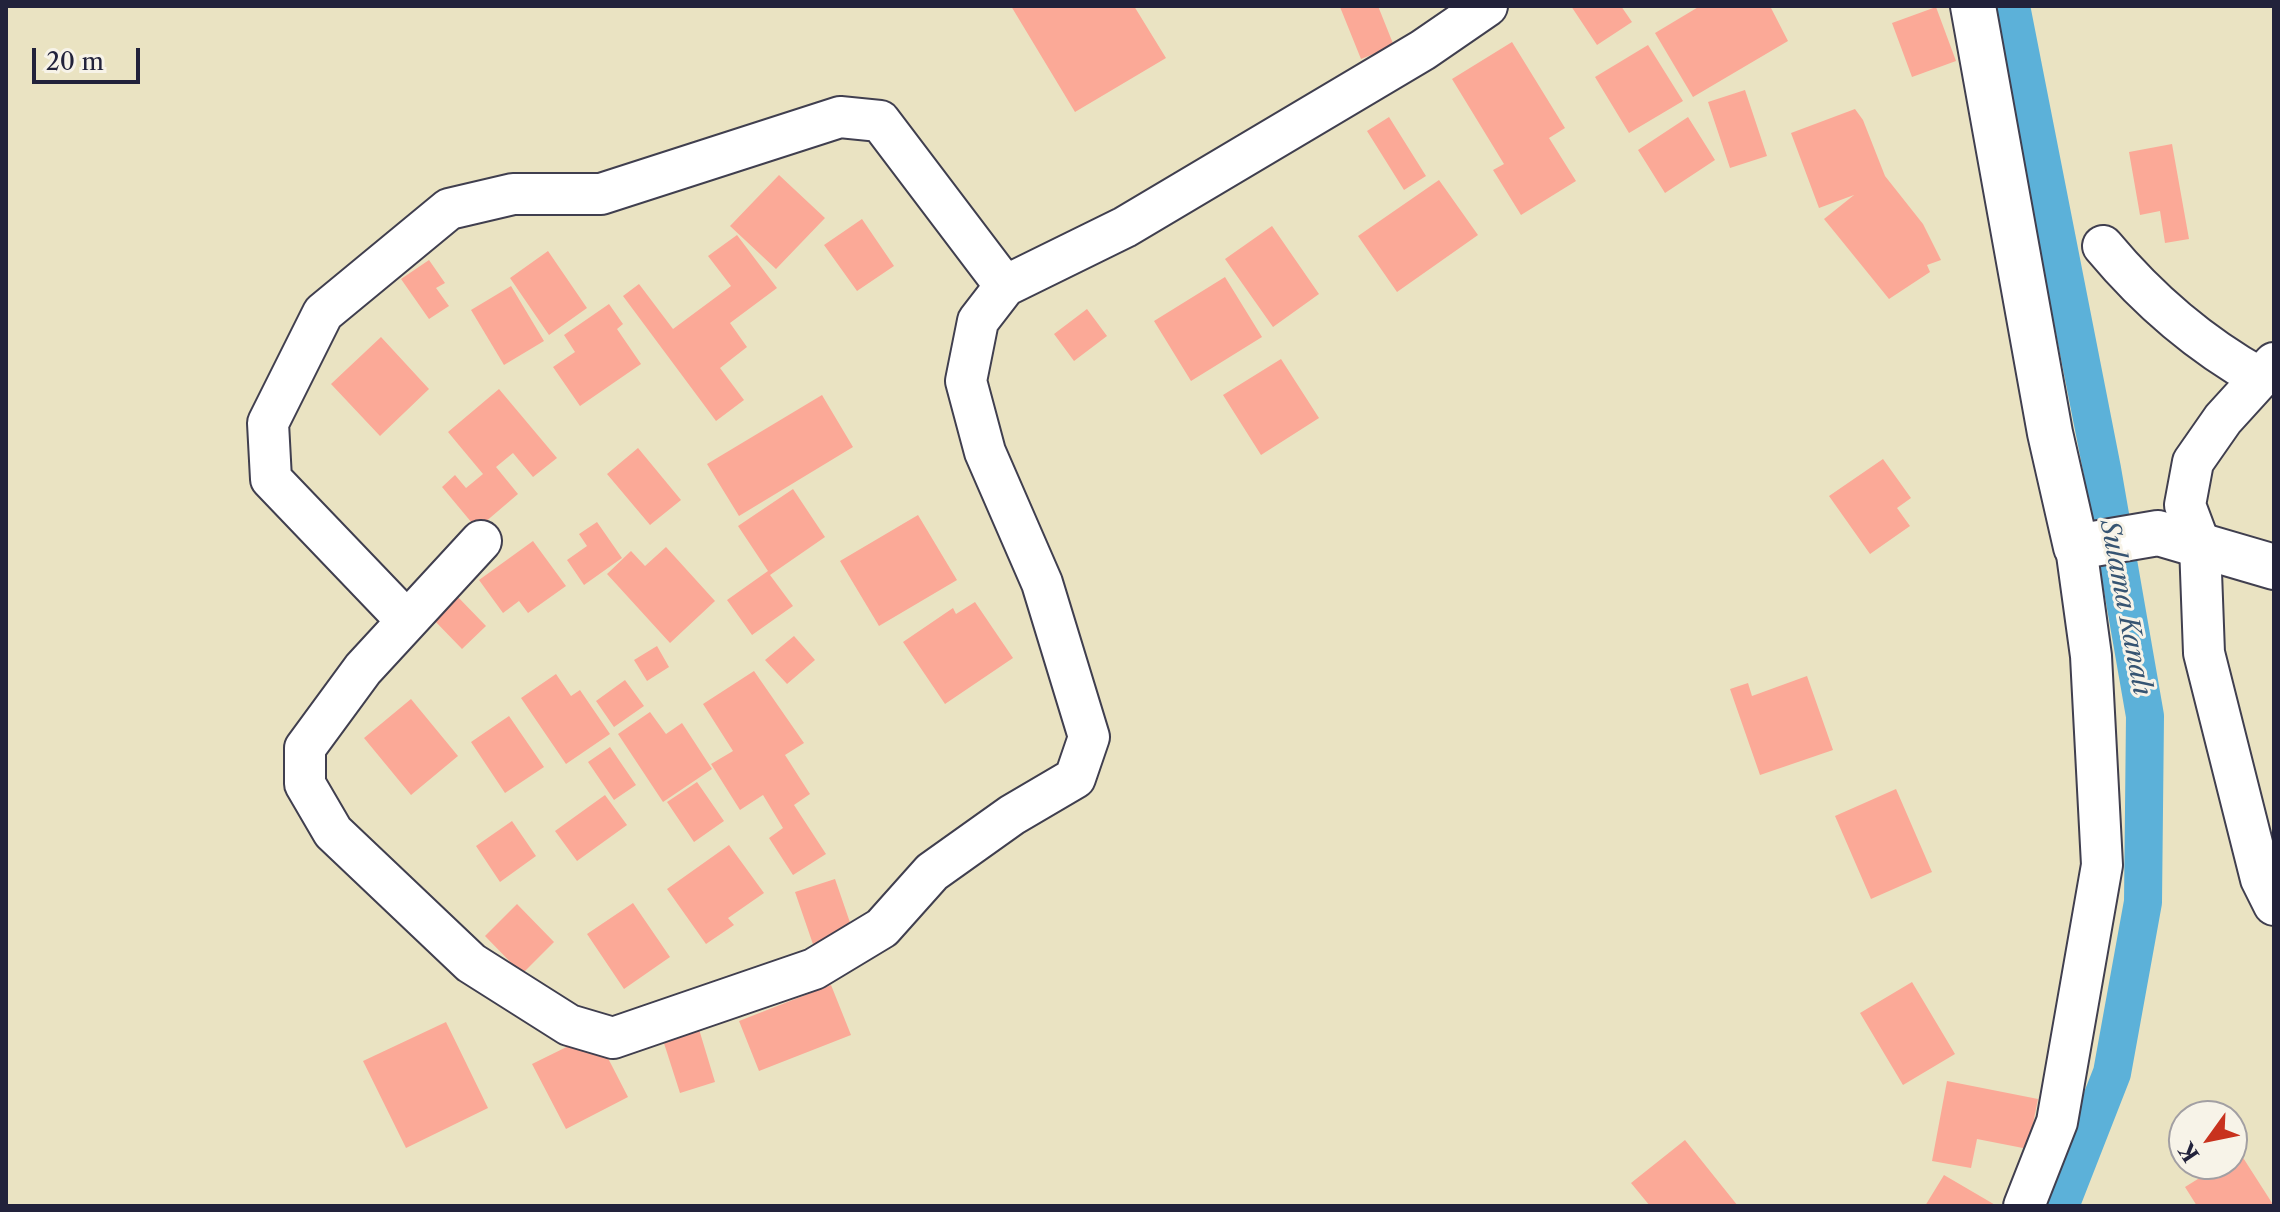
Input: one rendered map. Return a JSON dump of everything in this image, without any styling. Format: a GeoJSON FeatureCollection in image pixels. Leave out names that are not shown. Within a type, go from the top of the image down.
{"type":"FeatureCollection","features":[{"type":"Feature","properties":{"kind":"street"},"geometry":{"type":"LineString","coordinates":[[481,541],[363,669],[305,748],[305,784],[333,832],[471,963],[569,1025],[613,1038],[814,969],[882,928],[932,872],[1012,815],[1075,778],[1089,737],[1042,583],[985,452],[966,381],[978,321],[1005,286],[1125,227],[1423,50],[1487,6]]}},
{"type":"Feature","properties":{"kind":"street"},"geometry":{"type":"LineString","coordinates":[[1973,6],[2050,433],[2076,547],[2091,656],[2102,865],[2057,1122],[2024,1206]]}},
{"type":"Feature","properties":{"kind":"street"},"geometry":{"type":"LineString","coordinates":[[407,621],[271,479],[268,423],[323,313],[449,209],[513,194],[601,194],[840,117],[880,121],[1005,286]]}},
{"type":"Feature","properties":{"kind":"street"},"geometry":{"type":"LineString","coordinates":[[2103,246],[2140,290],[2203,343],[2267,371],[2223,419],[2193,462],[2185,505],[2200,545],[2204,653],[2261,879],[2274,905]]}},
{"type":"Feature","properties":{"kind":"street"},"geometry":{"type":"LineString","coordinates":[[2076,547],[2158,533],[2274,567]]}},
{"type":"Feature","properties":{"kind":"building"},"geometry":{"type":"Polygon","coordinates":[[[1011,6],[1134,6],[1166,58],[1075,112],[1011,6]]]}},
{"type":"Feature","properties":{"kind":"building"},"geometry":{"type":"Polygon","coordinates":[[[1378,6],[1394,46],[1361,59],[1340,7],[1378,6]]]}},
{"type":"Feature","properties":{"kind":"building"},"geometry":{"type":"Polygon","coordinates":[[[1571,6],[1621,6],[1632,22],[1597,45],[1571,6]]]}},
{"type":"Feature","properties":{"kind":"building"},"geometry":{"type":"Polygon","coordinates":[[[1700,6],[1770,6],[1788,41],[1693,97],[1655,33],[1700,6]]]}},
{"type":"Feature","properties":{"kind":"building"},"geometry":{"type":"Polygon","coordinates":[[[1936,7],[1956,61],[1912,77],[1892,23],[1936,7]]]}},
{"type":"Feature","properties":{"kind":"building"},"geometry":{"type":"Polygon","coordinates":[[[1512,42],[1565,128],[1549,138],[1576,181],[1521,215],[1493,170],[1504,164],[1452,79],[1512,42]]]}},
{"type":"Feature","properties":{"kind":"building"},"geometry":{"type":"Polygon","coordinates":[[[1648,45],[1683,101],[1629,133],[1595,77],[1648,45]]]}},
{"type":"Feature","properties":{"kind":"building"},"geometry":{"type":"Polygon","coordinates":[[[1745,90],[1767,156],[1730,168],[1708,102],[1745,90]]]}},
{"type":"Feature","properties":{"kind":"building"},"geometry":{"type":"Polygon","coordinates":[[[1855,109],[1863,120],[1885,176],[1923,224],[1941,260],[1927,265],[1930,272],[1889,299],[1824,219],[1854,195],[1819,208],[1791,133],[1855,109]]]}},
{"type":"Feature","properties":{"kind":"building"},"geometry":{"type":"Polygon","coordinates":[[[1389,117],[1426,176],[1404,190],[1367,131],[1389,117]]]}},
{"type":"Feature","properties":{"kind":"building"},"geometry":{"type":"Polygon","coordinates":[[[1688,117],[1715,160],[1665,193],[1638,150],[1688,117]]]}},
{"type":"Feature","properties":{"kind":"building"},"geometry":{"type":"Polygon","coordinates":[[[2172,144],[2189,239],[2165,243],[2160,211],[2140,215],[2129,152],[2172,144]]]}},
{"type":"Feature","properties":{"kind":"building"},"geometry":{"type":"Polygon","coordinates":[[[779,175],[825,218],[776,269],[730,226],[779,175]]]}},
{"type":"Feature","properties":{"kind":"building"},"geometry":{"type":"Polygon","coordinates":[[[1439,180],[1478,235],[1397,292],[1358,236],[1439,180]]]}},
{"type":"Feature","properties":{"kind":"building"},"geometry":{"type":"Polygon","coordinates":[[[862,219],[894,266],[857,291],[824,245],[862,219]]]}},
{"type":"Feature","properties":{"kind":"building"},"geometry":{"type":"Polygon","coordinates":[[[1272,226],[1319,294],[1273,327],[1225,259],[1272,226]]]}},
{"type":"Feature","properties":{"kind":"building"},"geometry":{"type":"Polygon","coordinates":[[[737,235],[777,288],[730,323],[747,347],[720,368],[744,400],[716,421],[623,296],[639,284],[673,329],[731,286],[708,256],[737,235]]]}},
{"type":"Feature","properties":{"kind":"building"},"geometry":{"type":"Polygon","coordinates":[[[548,251],[587,308],[549,335],[510,278],[548,251]]]}},
{"type":"Feature","properties":{"kind":"building"},"geometry":{"type":"Polygon","coordinates":[[[429,260],[445,283],[436,288],[449,306],[429,319],[401,279],[429,260]]]}},
{"type":"Feature","properties":{"kind":"building"},"geometry":{"type":"Polygon","coordinates":[[[1225,277],[1262,337],[1191,381],[1154,321],[1225,277]]]}},
{"type":"Feature","properties":{"kind":"building"},"geometry":{"type":"Polygon","coordinates":[[[511,286],[544,341],[504,365],[471,310],[511,286]]]}},
{"type":"Feature","properties":{"kind":"building"},"geometry":{"type":"Polygon","coordinates":[[[609,304],[623,324],[617,329],[641,364],[580,406],[553,367],[575,352],[564,335],[609,304]]]}},
{"type":"Feature","properties":{"kind":"building"},"geometry":{"type":"Polygon","coordinates":[[[1087,309],[1107,336],[1074,361],[1054,334],[1087,309]]]}},
{"type":"Feature","properties":{"kind":"building"},"geometry":{"type":"Polygon","coordinates":[[[381,337],[429,389],[380,436],[331,384],[381,337]]]}},
{"type":"Feature","properties":{"kind":"building"},"geometry":{"type":"Polygon","coordinates":[[[1281,359],[1319,418],[1261,455],[1223,395],[1281,359]]]}},
{"type":"Feature","properties":{"kind":"building"},"geometry":{"type":"Polygon","coordinates":[[[499,389],[557,458],[533,477],[513,453],[496,467],[518,494],[477,529],[442,487],[455,475],[466,488],[483,474],[448,432],[499,389]]]}},
{"type":"Feature","properties":{"kind":"building"},"geometry":{"type":"Polygon","coordinates":[[[822,395],[853,447],[739,516],[707,464],[822,395]]]}},
{"type":"Feature","properties":{"kind":"building"},"geometry":{"type":"Polygon","coordinates":[[[638,448],[681,500],[650,525],[607,474],[638,448]]]}},
{"type":"Feature","properties":{"kind":"building"},"geometry":{"type":"Polygon","coordinates":[[[1883,459],[1911,498],[1897,508],[1910,526],[1870,554],[1829,496],[1883,459]]]}},
{"type":"Feature","properties":{"kind":"building"},"geometry":{"type":"Polygon","coordinates":[[[793,489],[825,537],[770,575],[793,606],[752,635],[727,600],[768,571],[738,526],[793,489]]]}},
{"type":"Feature","properties":{"kind":"building"},"geometry":{"type":"Polygon","coordinates":[[[918,515],[957,580],[879,626],[840,561],[918,515]]]}},
{"type":"Feature","properties":{"kind":"building"},"geometry":{"type":"Polygon","coordinates":[[[597,522],[622,558],[584,585],[567,560],[587,546],[579,534],[597,522]]]}},
{"type":"Feature","properties":{"kind":"building"},"geometry":{"type":"Polygon","coordinates":[[[533,541],[566,586],[528,613],[519,601],[503,613],[479,580],[533,541]]]}},
{"type":"Feature","properties":{"kind":"building"},"geometry":{"type":"Polygon","coordinates":[[[666,547],[715,601],[670,643],[607,574],[631,551],[645,566],[666,547]]]}},
{"type":"Feature","properties":{"kind":"building"},"geometry":{"type":"Polygon","coordinates":[[[456,595],[486,626],[462,649],[432,618],[456,595]]]}},
{"type":"Feature","properties":{"kind":"building"},"geometry":{"type":"Polygon","coordinates":[[[975,602],[1013,658],[945,704],[903,642],[953,608],[956,614],[975,602]]]}},
{"type":"Feature","properties":{"kind":"building"},"geometry":{"type":"Polygon","coordinates":[[[794,636],[815,660],[787,684],[765,660],[794,636]]]}},
{"type":"Feature","properties":{"kind":"building"},"geometry":{"type":"Polygon","coordinates":[[[657,646],[669,667],[647,681],[634,660],[657,646]]]}},
{"type":"Feature","properties":{"kind":"building"},"geometry":{"type":"Polygon","coordinates":[[[754,671],[804,743],[785,755],[810,794],[794,805],[826,854],[793,875],[769,838],[783,828],[763,795],[740,810],[711,764],[733,751],[703,704],[754,671]]]}},
{"type":"Feature","properties":{"kind":"building"},"geometry":{"type":"Polygon","coordinates":[[[556,674],[571,696],[580,690],[610,734],[566,764],[521,698],[556,674]]]}},
{"type":"Feature","properties":{"kind":"building"},"geometry":{"type":"Polygon","coordinates":[[[1807,676],[1833,750],[1760,775],[1730,689],[1748,683],[1752,696],[1807,676]]]}},
{"type":"Feature","properties":{"kind":"building"},"geometry":{"type":"Polygon","coordinates":[[[625,680],[644,706],[614,727],[596,701],[625,680]]]}},
{"type":"Feature","properties":{"kind":"building"},"geometry":{"type":"Polygon","coordinates":[[[411,699],[458,756],[411,795],[364,738],[411,699]]]}},
{"type":"Feature","properties":{"kind":"building"},"geometry":{"type":"Polygon","coordinates":[[[650,712],[666,734],[682,723],[712,769],[663,802],[618,734],[650,712]]]}},
{"type":"Feature","properties":{"kind":"building"},"geometry":{"type":"Polygon","coordinates":[[[509,716],[544,767],[505,793],[471,742],[509,716]]]}},
{"type":"Feature","properties":{"kind":"building"},"geometry":{"type":"Polygon","coordinates":[[[610,747],[636,785],[614,800],[588,762],[610,747]]]}},
{"type":"Feature","properties":{"kind":"building"},"geometry":{"type":"Polygon","coordinates":[[[697,782],[724,821],[694,842],[667,802],[697,782]]]}},
{"type":"Feature","properties":{"kind":"building"},"geometry":{"type":"Polygon","coordinates":[[[1896,789],[1932,872],[1871,899],[1835,816],[1896,789]]]}},
{"type":"Feature","properties":{"kind":"building"},"geometry":{"type":"Polygon","coordinates":[[[605,795],[627,825],[577,861],[555,831],[605,795]]]}},
{"type":"Feature","properties":{"kind":"building"},"geometry":{"type":"Polygon","coordinates":[[[512,821],[536,856],[500,882],[476,846],[512,821]]]}},
{"type":"Feature","properties":{"kind":"building"},"geometry":{"type":"Polygon","coordinates":[[[729,845],[764,893],[728,918],[734,925],[706,944],[667,889],[729,845]]]}},
{"type":"Feature","properties":{"kind":"building"},"geometry":{"type":"Polygon","coordinates":[[[835,879],[855,937],[815,950],[795,892],[835,879]]]}},
{"type":"Feature","properties":{"kind":"building"},"geometry":{"type":"Polygon","coordinates":[[[633,903],[670,957],[624,989],[587,934],[633,903]]]}},
{"type":"Feature","properties":{"kind":"building"},"geometry":{"type":"Polygon","coordinates":[[[517,904],[554,942],[522,974],[485,936],[517,904]]]}},
{"type":"Feature","properties":{"kind":"building"},"geometry":{"type":"Polygon","coordinates":[[[1912,982],[1955,1054],[1903,1085],[1860,1013],[1912,982]]]}},
{"type":"Feature","properties":{"kind":"building"},"geometry":{"type":"Polygon","coordinates":[[[831,985],[851,1035],[759,1071],[739,1021],[831,985]]]}},
{"type":"Feature","properties":{"kind":"building"},"geometry":{"type":"Polygon","coordinates":[[[446,1022],[488,1108],[406,1148],[363,1061],[446,1022]]]}},
{"type":"Feature","properties":{"kind":"building"},"geometry":{"type":"Polygon","coordinates":[[[698,1026],[715,1082],[680,1093],[662,1037],[698,1026]]]}},
{"type":"Feature","properties":{"kind":"building"},"geometry":{"type":"Polygon","coordinates":[[[595,1033],[628,1097],[566,1129],[532,1064],[595,1033]]]}},
{"type":"Feature","properties":{"kind":"building"},"geometry":{"type":"Polygon","coordinates":[[[1947,1081],[2038,1099],[2028,1149],[1977,1139],[1971,1168],[1932,1161],[1947,1081]]]}},
{"type":"Feature","properties":{"kind":"building"},"geometry":{"type":"Polygon","coordinates":[[[1685,1140],[1738,1206],[1650,1206],[1631,1183],[1685,1140]]]}},
{"type":"Feature","properties":{"kind":"building"},"geometry":{"type":"Polygon","coordinates":[[[2248,1165],[2274,1206],[2197,1206],[2185,1187],[2196,1180],[2248,1180],[2248,1165]]]}},
{"type":"Feature","properties":{"kind":"building"},"geometry":{"type":"Polygon","coordinates":[[[1944,1175],[1997,1206],[1925,1206],[1944,1175]]]}},
{"type":"Feature","properties":{"kind":"waterway","name":"Sulama Kanalı"},"geometry":{"type":"LineString","coordinates":[[2011,6],[2102,469],[2145,716],[2143,902],[2112,1073],[2060,1206]]}}]}
